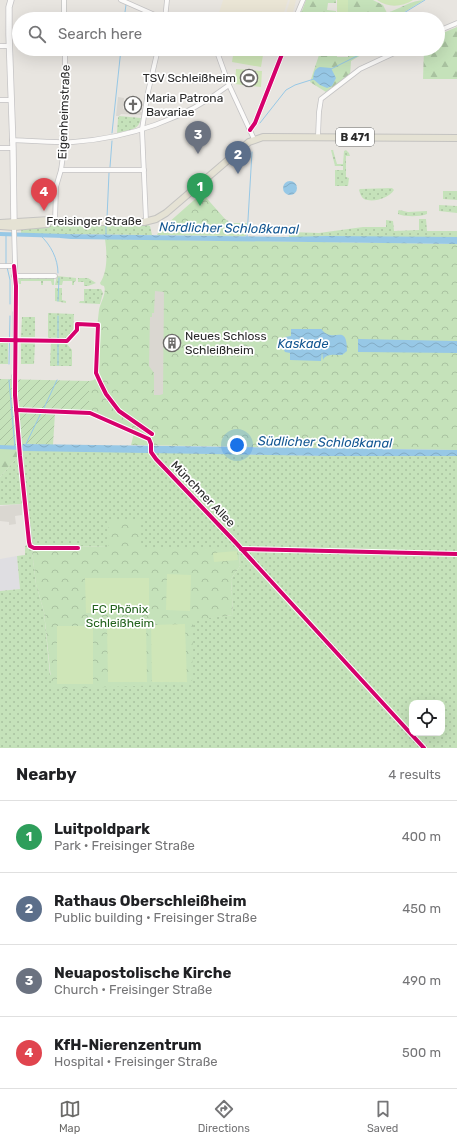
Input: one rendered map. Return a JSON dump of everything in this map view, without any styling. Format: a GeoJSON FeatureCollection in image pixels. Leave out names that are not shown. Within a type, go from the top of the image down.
{"type":"FeatureCollection","features":[{"type":"Feature","properties":{"kind":"main road"},"geometry":{"type":"LineString","coordinates":[[6,0],[9,7]]}},
{"type":"Feature","properties":{"kind":"main road"},"geometry":{"type":"LineString","coordinates":[[11,0],[9,7],[9,46],[14,227]]}},
{"type":"Feature","properties":{"kind":"main road","name":"Freisinger Straße"},"geometry":{"type":"LineString","coordinates":[[14,227],[50,220],[54,222],[146,221],[156,219],[166,213],[249,142],[254,139],[267,136],[457,138]]}},
{"type":"Feature","properties":{"kind":"main road","name":"B 471"},"geometry":{"type":"LineString","coordinates":[[0,223],[14,227]]}},
{"type":"Feature","properties":{"kind":"main road","name":"B 471"},"geometry":{"type":"LineString","coordinates":[[0,226],[14,227]]}},
{"type":"Feature","properties":{"kind":"street"},"geometry":{"type":"LineString","coordinates":[[64,0],[64,12]]}},
{"type":"Feature","properties":{"kind":"street"},"geometry":{"type":"LineString","coordinates":[[121,0],[148,12]]}},
{"type":"Feature","properties":{"kind":"street"},"geometry":{"type":"LineString","coordinates":[[165,12],[167,0]]}},
{"type":"Feature","properties":{"kind":"street"},"geometry":{"type":"LineString","coordinates":[[298,12],[303,0]]}},
{"type":"Feature","properties":{"kind":"street"},"geometry":{"type":"LineString","coordinates":[[445,28],[457,23]]}},
{"type":"Feature","properties":{"kind":"street"},"geometry":{"type":"LineString","coordinates":[[0,46],[9,46]]}},
{"type":"Feature","properties":{"kind":"street","name":"Eigenheimstraße"},"geometry":{"type":"LineString","coordinates":[[54,222],[56,187],[61,170],[65,142],[65,56]]}},
{"type":"Feature","properties":{"kind":"street"},"geometry":{"type":"LineString","coordinates":[[146,221],[142,129],[148,92],[156,56]]}},
{"type":"Feature","properties":{"kind":"street"},"geometry":{"type":"LineString","coordinates":[[219,56],[229,85],[254,139]]}},
{"type":"Feature","properties":{"kind":"street"},"geometry":{"type":"LineString","coordinates":[[250,130],[255,123],[281,56]]}},
{"type":"Feature","properties":{"kind":"street"},"geometry":{"type":"LineString","coordinates":[[318,136],[321,99],[360,69],[388,56]]}},
{"type":"Feature","properties":{"kind":"street"},"geometry":{"type":"LineString","coordinates":[[12,140],[65,142],[108,137],[142,129],[165,121],[189,110],[229,85]]}},
{"type":"Feature","properties":{"kind":"street"},"geometry":{"type":"LineString","coordinates":[[0,100],[11,100]]}},
{"type":"Feature","properties":{"kind":"street"},"geometry":{"type":"LineString","coordinates":[[0,148],[13,148]]}},
{"type":"Feature","properties":{"kind":"street"},"geometry":{"type":"LineString","coordinates":[[61,170],[144,170]]}},
{"type":"Feature","properties":{"kind":"street"},"geometry":{"type":"LineString","coordinates":[[14,227],[12,266],[16,286],[16,304]]}},
{"type":"Feature","properties":{"kind":"street"},"geometry":{"type":"LineString","coordinates":[[2,266],[12,266]]}},
{"type":"Feature","properties":{"kind":"street"},"geometry":{"type":"LineString","coordinates":[[14,276],[55,276]]}},
{"type":"Feature","properties":{"kind":"street"},"geometry":{"type":"LineString","coordinates":[[14,368],[15,312]]}},
{"type":"Feature","properties":{"kind":"street"},"geometry":{"type":"LineString","coordinates":[[14,376],[19,442],[30,546],[78,548]]}},
{"type":"Feature","properties":{"kind":"street"},"geometry":{"type":"LineString","coordinates":[[16,410],[90,413],[149,439]]}},
{"type":"Feature","properties":{"kind":"shaded area"},"geometry":{"type":"Polygon","coordinates":[[[223,0],[288,0],[284,12],[219,12],[223,0]]]}},
{"type":"Feature","properties":{"kind":"shaded area"},"geometry":{"type":"Polygon","coordinates":[[[290,0],[296,0],[293,12],[287,12],[290,0]]]}},
{"type":"Feature","properties":{"kind":"shaded area"},"geometry":{"type":"Polygon","coordinates":[[[118,97],[124,98],[123,109],[126,109],[126,111],[142,112],[142,115],[121,114],[116,116],[118,97]]]}},
{"type":"Feature","properties":{"kind":"shaded area"},"geometry":{"type":"Polygon","coordinates":[[[155,291],[164,292],[163,394],[160,395],[154,395],[154,373],[149,366],[150,317],[152,317],[152,313],[154,313],[155,291]]]}},
{"type":"Feature","properties":{"kind":"shaded area"},"geometry":{"type":"Polygon","coordinates":[[[22,504],[22,515],[15,516],[16,524],[9,525],[9,522],[0,521],[0,506],[22,504]]]}},
{"type":"Feature","properties":{"kind":"shaded area"},"geometry":{"type":"Polygon","coordinates":[[[17,556],[20,589],[0,591],[0,559],[17,556]]]}},
{"type":"Feature","properties":{"kind":"green space"},"geometry":{"type":"Polygon","coordinates":[[[306,0],[336,0],[336,3],[328,3],[327,10],[336,12],[300,12],[306,0]]]}},
{"type":"Feature","properties":{"kind":"green space"},"geometry":{"type":"Polygon","coordinates":[[[337,0],[348,0],[348,12],[337,12],[337,0]]]}},
{"type":"Feature","properties":{"kind":"green space"},"geometry":{"type":"Polygon","coordinates":[[[348,0],[373,0],[383,5],[386,12],[348,12],[348,0]]]}},
{"type":"Feature","properties":{"kind":"green space"},"geometry":{"type":"Polygon","coordinates":[[[377,0],[413,0],[395,6],[381,3],[377,0]]]}},
{"type":"Feature","properties":{"kind":"green space"},"geometry":{"type":"Polygon","coordinates":[[[424,0],[404,12],[389,12],[410,3],[424,0]]]}},
{"type":"Feature","properties":{"kind":"green space"},"geometry":{"type":"Polygon","coordinates":[[[457,27],[457,79],[423,79],[424,56],[445,56],[445,32],[457,27]]]}},
{"type":"Feature","properties":{"kind":"green space"},"geometry":{"type":"Polygon","coordinates":[[[233,56],[263,56],[261,67],[232,62],[233,56]]]}},
{"type":"Feature","properties":{"kind":"green space"},"geometry":{"type":"Polygon","coordinates":[[[319,56],[360,56],[351,61],[350,76],[326,92],[310,82],[319,56]]]}},
{"type":"Feature","properties":{"kind":"green space","name":"TSV Schleißheim"},"geometry":{"type":"Polygon","coordinates":[[[236,69],[262,71],[261,87],[235,84],[236,69]]]}},
{"type":"Feature","properties":{"kind":"green space"},"geometry":{"type":"Polygon","coordinates":[[[119,116],[141,118],[140,122],[135,128],[117,133],[119,116]]]}},
{"type":"Feature","properties":{"kind":"green space"},"geometry":{"type":"Polygon","coordinates":[[[331,150],[333,150],[337,164],[343,164],[344,151],[346,150],[349,153],[350,156],[346,156],[346,177],[349,178],[348,186],[335,186],[335,170],[343,170],[343,166],[335,166],[331,150]]]}},
{"type":"Feature","properties":{"kind":"green space"},"geometry":{"type":"Polygon","coordinates":[[[392,188],[394,190],[392,193],[376,200],[364,199],[359,190],[360,189],[392,188]]]}},
{"type":"Feature","properties":{"kind":"green space"},"geometry":{"type":"Polygon","coordinates":[[[443,191],[457,191],[457,200],[443,199],[443,191]]]}},
{"type":"Feature","properties":{"kind":"green space"},"geometry":{"type":"Polygon","coordinates":[[[202,193],[225,219],[231,223],[247,223],[246,236],[157,235],[159,231],[202,193]]]}},
{"type":"Feature","properties":{"kind":"green space"},"geometry":{"type":"Polygon","coordinates":[[[439,205],[457,206],[457,213],[439,211],[439,205]]]}},
{"type":"Feature","properties":{"kind":"green space"},"geometry":{"type":"Polygon","coordinates":[[[399,210],[408,212],[427,211],[427,214],[404,216],[398,214],[399,210]]]}},
{"type":"Feature","properties":{"kind":"green space"},"geometry":{"type":"Polygon","coordinates":[[[419,219],[426,219],[427,231],[457,231],[457,238],[289,237],[291,232],[319,233],[363,227],[386,227],[386,220],[393,221],[394,231],[419,230],[419,219]]]}},
{"type":"Feature","properties":{"kind":"green space"},"geometry":{"type":"Polygon","coordinates":[[[71,224],[145,224],[150,226],[152,235],[60,234],[60,236],[21,234],[21,230],[24,230],[24,228],[71,224]]]}},
{"type":"Feature","properties":{"kind":"green space"},"geometry":{"type":"Polygon","coordinates":[[[105,239],[457,244],[457,450],[131,445],[134,433],[89,414],[89,381],[94,380],[96,377],[98,318],[105,292],[104,286],[100,283],[106,267],[105,239]]]}},
{"type":"Feature","properties":{"kind":"green space"},"geometry":{"type":"Polygon","coordinates":[[[57,276],[76,278],[76,281],[74,282],[74,285],[72,285],[72,281],[63,281],[62,285],[55,285],[57,276]]]}},
{"type":"Feature","properties":{"kind":"green space"},"geometry":{"type":"Polygon","coordinates":[[[17,277],[54,278],[54,285],[52,285],[51,281],[43,281],[43,285],[41,285],[41,281],[21,281],[21,284],[18,284],[17,277]]]}},
{"type":"Feature","properties":{"kind":"green space"},"geometry":{"type":"Polygon","coordinates":[[[78,278],[88,278],[96,283],[84,286],[84,282],[78,282],[78,278]]]}},
{"type":"Feature","properties":{"kind":"green space"},"geometry":{"type":"Polygon","coordinates":[[[55,288],[62,288],[62,300],[66,301],[66,303],[55,301],[55,288]]]}},
{"type":"Feature","properties":{"kind":"green space"},"geometry":{"type":"Polygon","coordinates":[[[84,289],[101,289],[103,293],[100,304],[79,303],[80,301],[84,301],[84,289]]]}},
{"type":"Feature","properties":{"kind":"green space"},"geometry":{"type":"Polygon","coordinates":[[[48,313],[74,314],[73,332],[66,340],[48,340],[48,313]]]}},
{"type":"Feature","properties":{"kind":"green space"},"geometry":{"type":"Polygon","coordinates":[[[22,317],[35,317],[35,337],[21,337],[22,317]]]}},
{"type":"Feature","properties":{"kind":"green space"},"geometry":{"type":"Polygon","coordinates":[[[51,342],[65,342],[72,350],[72,366],[50,366],[51,342]]]}},
{"type":"Feature","properties":{"kind":"green space"},"geometry":{"type":"Polygon","coordinates":[[[0,343],[8,343],[8,364],[0,364],[0,343]]]}},
{"type":"Feature","properties":{"kind":"green space"},"geometry":{"type":"Polygon","coordinates":[[[21,343],[35,343],[34,364],[21,364],[21,343]]]}},
{"type":"Feature","properties":{"kind":"green space"},"geometry":{"type":"Polygon","coordinates":[[[0,379],[89,381],[89,414],[55,413],[53,445],[24,444],[21,448],[0,447],[0,379]]]}},
{"type":"Feature","properties":{"kind":"green space"},"geometry":{"type":"Polygon","coordinates":[[[0,447],[21,448],[23,451],[0,477],[0,447]]]}},
{"type":"Feature","properties":{"kind":"green space"},"geometry":{"type":"Polygon","coordinates":[[[52,450],[328,456],[457,456],[457,552],[272,549],[272,552],[457,555],[457,748],[0,748],[0,591],[20,589],[17,556],[25,555],[25,546],[31,543],[27,504],[0,505],[0,477],[23,451],[52,450]],[[140,520],[108,547],[34,545],[31,543],[36,584],[44,612],[50,675],[193,619],[233,615],[231,579],[240,566],[239,549],[141,549],[140,520]]]}},
{"type":"Feature","properties":{"kind":"green space","name":"FC Phönix Schleißheim"},"geometry":{"type":"Polygon","coordinates":[[[108,520],[141,520],[141,549],[239,549],[240,566],[231,579],[233,615],[193,620],[192,684],[52,689],[44,612],[36,584],[31,543],[34,545],[108,547],[108,520]]]}},
{"type":"Feature","properties":{"kind":"green space"},"geometry":{"type":"Polygon","coordinates":[[[237,551],[238,560],[214,562],[213,553],[237,551]]]}},
{"type":"Feature","properties":{"kind":"green space"},"geometry":{"type":"Polygon","coordinates":[[[167,574],[191,575],[190,611],[166,610],[167,574]]]}},
{"type":"Feature","properties":{"kind":"green space"},"geometry":{"type":"Polygon","coordinates":[[[85,578],[149,578],[149,613],[86,613],[85,578]]]}},
{"type":"Feature","properties":{"kind":"green space"},"geometry":{"type":"Polygon","coordinates":[[[185,624],[187,682],[152,682],[151,625],[185,624]]]}},
{"type":"Feature","properties":{"kind":"green space"},"geometry":{"type":"Polygon","coordinates":[[[107,625],[146,625],[147,682],[108,682],[107,625]]]}},
{"type":"Feature","properties":{"kind":"green space"},"geometry":{"type":"Polygon","coordinates":[[[57,626],[93,626],[93,684],[57,684],[57,626]]]}},
{"type":"Feature","properties":{"kind":"water"},"geometry":{"type":"Polygon","coordinates":[[[320,67],[331,68],[336,78],[332,86],[327,88],[320,85],[313,79],[315,70],[320,67]]]}},
{"type":"Feature","properties":{"kind":"water"},"geometry":{"type":"Polygon","coordinates":[[[290,181],[295,183],[297,188],[295,193],[290,195],[285,193],[283,188],[285,183],[290,181]]]}},
{"type":"Feature","properties":{"kind":"water"},"geometry":{"type":"Polygon","coordinates":[[[60,234],[286,237],[457,237],[457,244],[71,239],[60,238],[60,234]]]}},
{"type":"Feature","properties":{"kind":"water","name":"Kaskade"},"geometry":{"type":"Polygon","coordinates":[[[291,329],[322,329],[327,334],[342,335],[345,337],[347,351],[342,355],[328,355],[323,360],[322,352],[321,361],[290,360],[290,353],[285,352],[281,344],[285,337],[291,336],[291,329]]]}},
{"type":"Feature","properties":{"kind":"water"},"geometry":{"type":"Polygon","coordinates":[[[358,339],[457,341],[457,353],[358,352],[358,339]]]}},
{"type":"Feature","properties":{"kind":"water"},"geometry":{"type":"Polygon","coordinates":[[[23,444],[457,450],[457,456],[328,456],[23,451],[21,448],[23,444]]]}},
{"type":"Feature","properties":{"kind":"waterway"},"geometry":{"type":"LineString","coordinates":[[405,12],[425,0]]}},
{"type":"Feature","properties":{"kind":"waterway"},"geometry":{"type":"LineString","coordinates":[[125,12],[126,5]]}},
{"type":"Feature","properties":{"kind":"waterway"},"geometry":{"type":"LineString","coordinates":[[112,133],[120,56]]}},
{"type":"Feature","properties":{"kind":"waterway"},"geometry":{"type":"LineString","coordinates":[[331,69],[357,56]]}},
{"type":"Feature","properties":{"kind":"waterway"},"geometry":{"type":"LineString","coordinates":[[260,123],[286,90],[295,85],[314,79]]}},
{"type":"Feature","properties":{"kind":"waterway"},"geometry":{"type":"LineString","coordinates":[[110,167],[112,141]]}},
{"type":"Feature","properties":{"kind":"waterway"},"geometry":{"type":"LineString","coordinates":[[247,237],[252,152]]}},
{"type":"Feature","properties":{"kind":"waterway"},"geometry":{"type":"LineString","coordinates":[[107,218],[109,173]]}},
{"type":"Feature","properties":{"kind":"waterway"},"geometry":{"type":"LineString","coordinates":[[106,225],[106,235]]}},
{"type":"Feature","properties":{"kind":"waterway","name":"Nördlicher Schloßkanal"},"geometry":{"type":"LineString","coordinates":[[0,234],[65,236]]}},
{"type":"Feature","properties":{"kind":"waterway"},"geometry":{"type":"LineString","coordinates":[[6,234],[6,264]]}},
{"type":"Feature","properties":{"kind":"waterway"},"geometry":{"type":"LineString","coordinates":[[40,235],[53,252],[57,263],[58,273]]}},
{"type":"Feature","properties":{"kind":"waterway"},"geometry":{"type":"LineString","coordinates":[[7,267],[10,280],[10,304]]}},
{"type":"Feature","properties":{"kind":"waterway"},"geometry":{"type":"LineString","coordinates":[[58,301],[59,278]]}},
{"type":"Feature","properties":{"kind":"waterway"},"geometry":{"type":"LineString","coordinates":[[9,364],[10,316]]}},
{"type":"Feature","properties":{"kind":"waterway"},"geometry":{"type":"LineString","coordinates":[[58,316],[58,365]]}},
{"type":"Feature","properties":{"kind":"waterway"},"geometry":{"type":"LineString","coordinates":[[9,380],[15,448]]}},
{"type":"Feature","properties":{"kind":"waterway"},"geometry":{"type":"LineString","coordinates":[[43,410],[57,380]]}},
{"type":"Feature","properties":{"kind":"waterway"},"geometry":{"type":"LineString","coordinates":[[26,444],[41,413]]}},
{"type":"Feature","properties":{"kind":"waterway","name":"Südlicher Schloßkanal"},"geometry":{"type":"LineString","coordinates":[[0,447],[23,448]]}},
{"type":"Feature","properties":{"kind":"tunnel"},"geometry":{"type":"LineString","coordinates":[[15,313],[16,304]]}},
{"type":"Feature","properties":{"kind":"cycle path"},"geometry":{"type":"LineString","coordinates":[[250,130],[255,123],[281,56]]}},
{"type":"Feature","properties":{"kind":"cycle path"},"geometry":{"type":"LineString","coordinates":[[14,266],[16,286],[15,395],[29,542],[30,546],[34,548],[78,548]]}},
{"type":"Feature","properties":{"kind":"cycle path"},"geometry":{"type":"LineString","coordinates":[[0,340],[67,341],[77,330],[77,324],[98,325],[96,373],[101,384],[106,394],[119,411],[152,434]]}},
{"type":"Feature","properties":{"kind":"cycle path","name":"Münchner Allee"},"geometry":{"type":"LineString","coordinates":[[16,410],[90,413],[149,439],[151,444],[151,452],[156,459],[236,543],[424,748]]}},
{"type":"Feature","properties":{"kind":"cycle path"},"geometry":{"type":"LineString","coordinates":[[241,549],[457,554]]}},
{"type":"Feature","properties":{"kind":"place","name":"TSV Schleißheim"},"geometry":{"type":"Point","coordinates":[249,78]}},
{"type":"Feature","properties":{"kind":"place","name":"Maria Patrona Bavariae"},"geometry":{"type":"Point","coordinates":[133,105]}},
{"type":"Feature","properties":{"kind":"place","name":"Neuapostolische Kirche"},"geometry":{"type":"Point","coordinates":[198,154]}},
{"type":"Feature","properties":{"kind":"place","name":"Rathaus Oberschleißheim"},"geometry":{"type":"Point","coordinates":[238,174]}},
{"type":"Feature","properties":{"kind":"place","name":"Luitpoldpark"},"geometry":{"type":"Point","coordinates":[200,206]}},
{"type":"Feature","properties":{"kind":"place","name":"KfH-Nierenzentrum"},"geometry":{"type":"Point","coordinates":[44,211]}},
{"type":"Feature","properties":{"kind":"place","name":"Neues Schloss Schleißheim"},"geometry":{"type":"Point","coordinates":[172,343]}}]}
